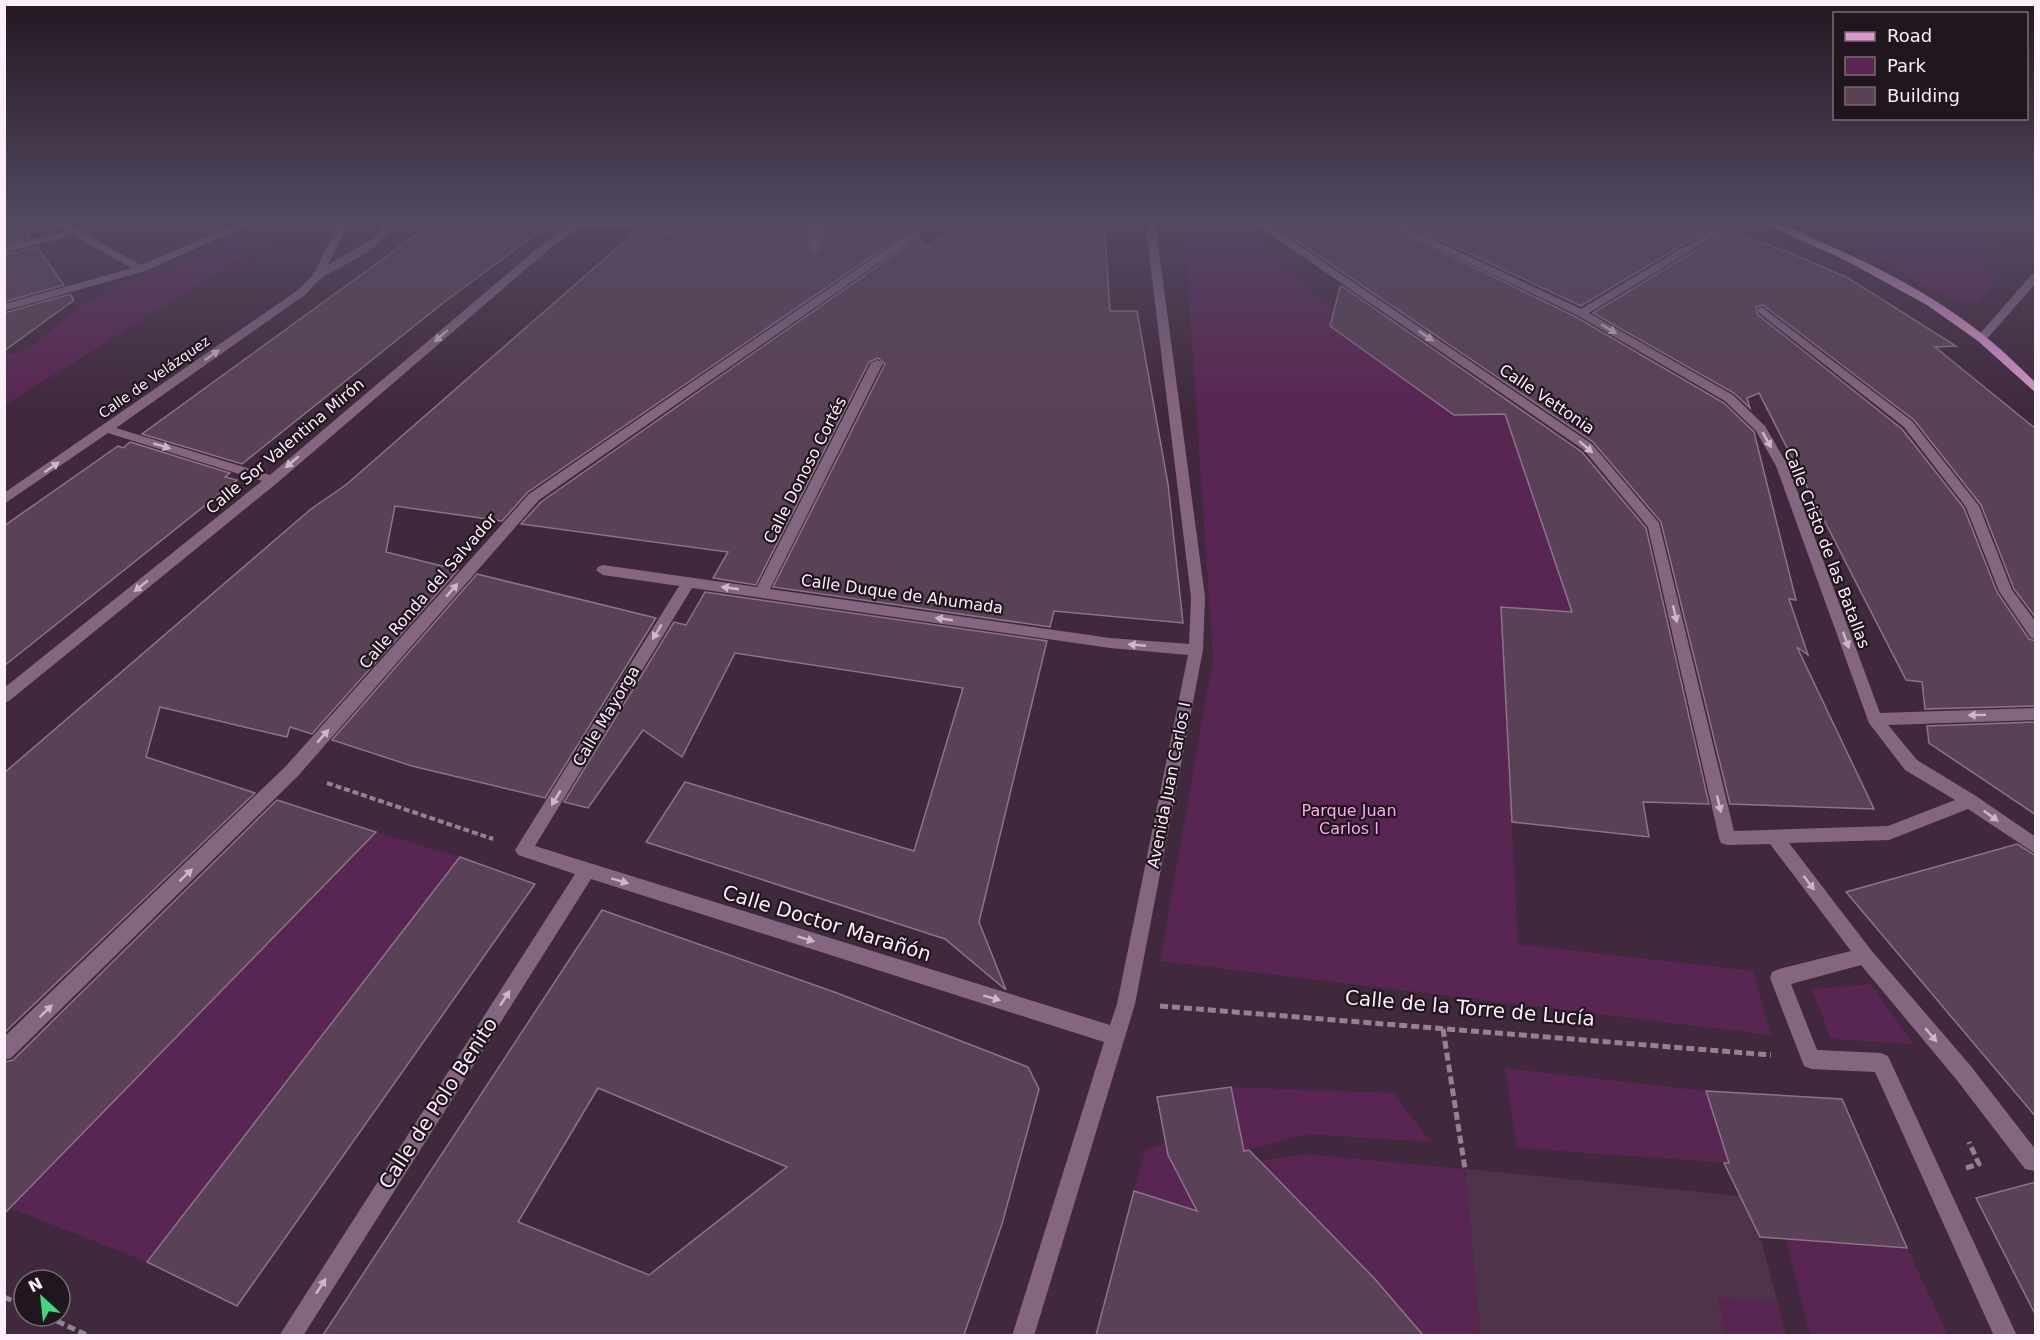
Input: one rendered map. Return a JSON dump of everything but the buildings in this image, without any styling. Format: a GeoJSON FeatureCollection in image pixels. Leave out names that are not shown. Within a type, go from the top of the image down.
{"type":"FeatureCollection","features":[{"type":"Feature","properties":{"kind":"main road"},"geometry":{"type":"LineString","coordinates":[[1900,284],[1981,339],[2036,390]]}},
{"type":"Feature","properties":{"kind":"street"},"geometry":{"type":"LineString","coordinates":[[4,308],[90,284]]}},
{"type":"Feature","properties":{"kind":"street","name":"Calle de Velázquez"},"geometry":{"type":"LineString","coordinates":[[4,500],[302,292],[310,284]]}},
{"type":"Feature","properties":{"kind":"street","name":"Calle Sor Valentina Mirón"},"geometry":{"type":"LineString","coordinates":[[4,697],[272,480],[502,284]]}},
{"type":"Feature","properties":{"kind":"street","name":"Calle Ronda del Salvador"},"geometry":{"type":"LineString","coordinates":[[4,1051],[292,771],[534,497],[843,284]]}},
{"type":"Feature","properties":{"kind":"street","name":"Avenida Juan Carlos I"},"geometry":{"type":"LineString","coordinates":[[1023,1335],[1126,1004],[1196,650],[1198,597],[1158,284]]}},
{"type":"Feature","properties":{"kind":"street","name":"Calle Vettonia"},"geometry":{"type":"LineString","coordinates":[[1348,284],[1588,447],[1654,526],[1727,838],[1774,836]]}},
{"type":"Feature","properties":{"kind":"street","name":"Calle Cristo de las Batallas"},"geometry":{"type":"LineString","coordinates":[[1519,284],[1581,313],[1728,398],[1761,429],[1782,466],[1875,719],[1911,765],[1970,801],[2036,847]]}},
{"type":"Feature","properties":{"kind":"street"},"geometry":{"type":"LineString","coordinates":[[1581,313],[1630,284]]}},
{"type":"Feature","properties":{"kind":"street"},"geometry":{"type":"LineString","coordinates":[[1981,339],[2029,284]]}},
{"type":"Feature","properties":{"kind":"street"},"geometry":{"type":"LineString","coordinates":[[1762,310],[1908,424],[1972,506],[2006,591],[2036,634]]}},
{"type":"Feature","properties":{"kind":"street","name":"Calle Donoso Cortés"},"geometry":{"type":"LineString","coordinates":[[762,592],[877,363]]}},
{"type":"Feature","properties":{"kind":"street"},"geometry":{"type":"LineString","coordinates":[[106,429],[272,480]]}},
{"type":"Feature","properties":{"kind":"street","name":"Calle Duque de Ahumada"},"geometry":{"type":"LineString","coordinates":[[603,570],[1110,643],[1196,650]]}},
{"type":"Feature","properties":{"kind":"street","name":"Calle Mayorga"},"geometry":{"type":"LineString","coordinates":[[524,850],[687,582]]}},
{"type":"Feature","properties":{"kind":"street"},"geometry":{"type":"LineString","coordinates":[[1875,719],[2036,714]]}},
{"type":"Feature","properties":{"kind":"street"},"geometry":{"type":"LineString","coordinates":[[1774,836],[1889,833],[1970,801]]}},
{"type":"Feature","properties":{"kind":"street"},"geometry":{"type":"LineString","coordinates":[[1774,836],[1865,956],[1963,1072],[2032,1162],[2036,1161]]}},
{"type":"Feature","properties":{"kind":"street","name":"Calle Doctor Marañón"},"geometry":{"type":"LineString","coordinates":[[524,850],[1117,1037]]}},
{"type":"Feature","properties":{"kind":"street","name":"Calle de Polo Benito"},"geometry":{"type":"LineString","coordinates":[[290,1335],[586,871]]}},
{"type":"Feature","properties":{"kind":"street"},"geometry":{"type":"LineString","coordinates":[[1865,956],[1779,978],[1811,1059],[1881,1063],[2007,1335]]}},
{"type":"Feature","properties":{"kind":"path"},"geometry":{"type":"LineString","coordinates":[[292,771],[524,850]]}},
{"type":"Feature","properties":{"kind":"path","name":"Calle de la Torre de Lucía"},"geometry":{"type":"LineString","coordinates":[[1126,1004],[1811,1059]]}},
{"type":"Feature","properties":{"kind":"path"},"geometry":{"type":"LineString","coordinates":[[1443,1029],[1465,1169]]}},
{"type":"Feature","properties":{"kind":"path"},"geometry":{"type":"LineString","coordinates":[[72,1327],[89,1335]]}},
{"type":"Feature","properties":{"kind":"shaded area"},"geometry":{"type":"Polygon","coordinates":[[[1465,1169],[1740,1196],[1760,1236],[1778,1304],[1718,1298],[1726,1335],[1480,1335],[1465,1169]]]}},
{"type":"Feature","properties":{"kind":"green space"},"geometry":{"type":"Polygon","coordinates":[[[122,284],[200,284],[5,405],[5,356],[29,348],[73,312],[114,286],[122,284]]]}},
{"type":"Feature","properties":{"kind":"green space","name":"Parque Juan Carlos I"},"geometry":{"type":"Polygon","coordinates":[[[1188,284],[1302,284],[1334,312],[1354,343],[1454,415],[1505,414],[1572,612],[1501,607],[1518,944],[1753,971],[1771,1035],[1160,961],[1213,659],[1188,284]]]}},
{"type":"Feature","properties":{"kind":"green space"},"geometry":{"type":"Polygon","coordinates":[[[1921,284],[1993,284],[1978,303],[1952,299],[1921,284]]]}},
{"type":"Feature","properties":{"kind":"green space"},"geometry":{"type":"Polygon","coordinates":[[[376,832],[460,857],[147,1262],[10,1208],[376,832]]]}},
{"type":"Feature","properties":{"kind":"green space"},"geometry":{"type":"Polygon","coordinates":[[[1871,984],[1913,1044],[1831,1039],[1812,989],[1871,984]]]}},
{"type":"Feature","properties":{"kind":"green space"},"geometry":{"type":"Polygon","coordinates":[[[1505,1068],[1706,1091],[1729,1163],[1517,1148],[1505,1068]]]}},
{"type":"Feature","properties":{"kind":"green space"},"geometry":{"type":"Polygon","coordinates":[[[1231,1087],[1393,1093],[1431,1142],[1307,1134],[1244,1151],[1231,1087]]]}},
{"type":"Feature","properties":{"kind":"green space"},"geometry":{"type":"Polygon","coordinates":[[[1166,1143],[1178,1173],[1306,1154],[1465,1169],[1480,1335],[1423,1335],[1374,1278],[1225,1220],[1134,1191],[1145,1150],[1166,1143]]]}},
{"type":"Feature","properties":{"kind":"green space"},"geometry":{"type":"Polygon","coordinates":[[[1786,1239],[1907,1248],[1948,1335],[1810,1335],[1786,1239]]]}},
{"type":"Feature","properties":{"kind":"green space"},"geometry":{"type":"Polygon","coordinates":[[[1717,1297],[1778,1304],[1786,1335],[1726,1335],[1717,1297]]]}}]}
